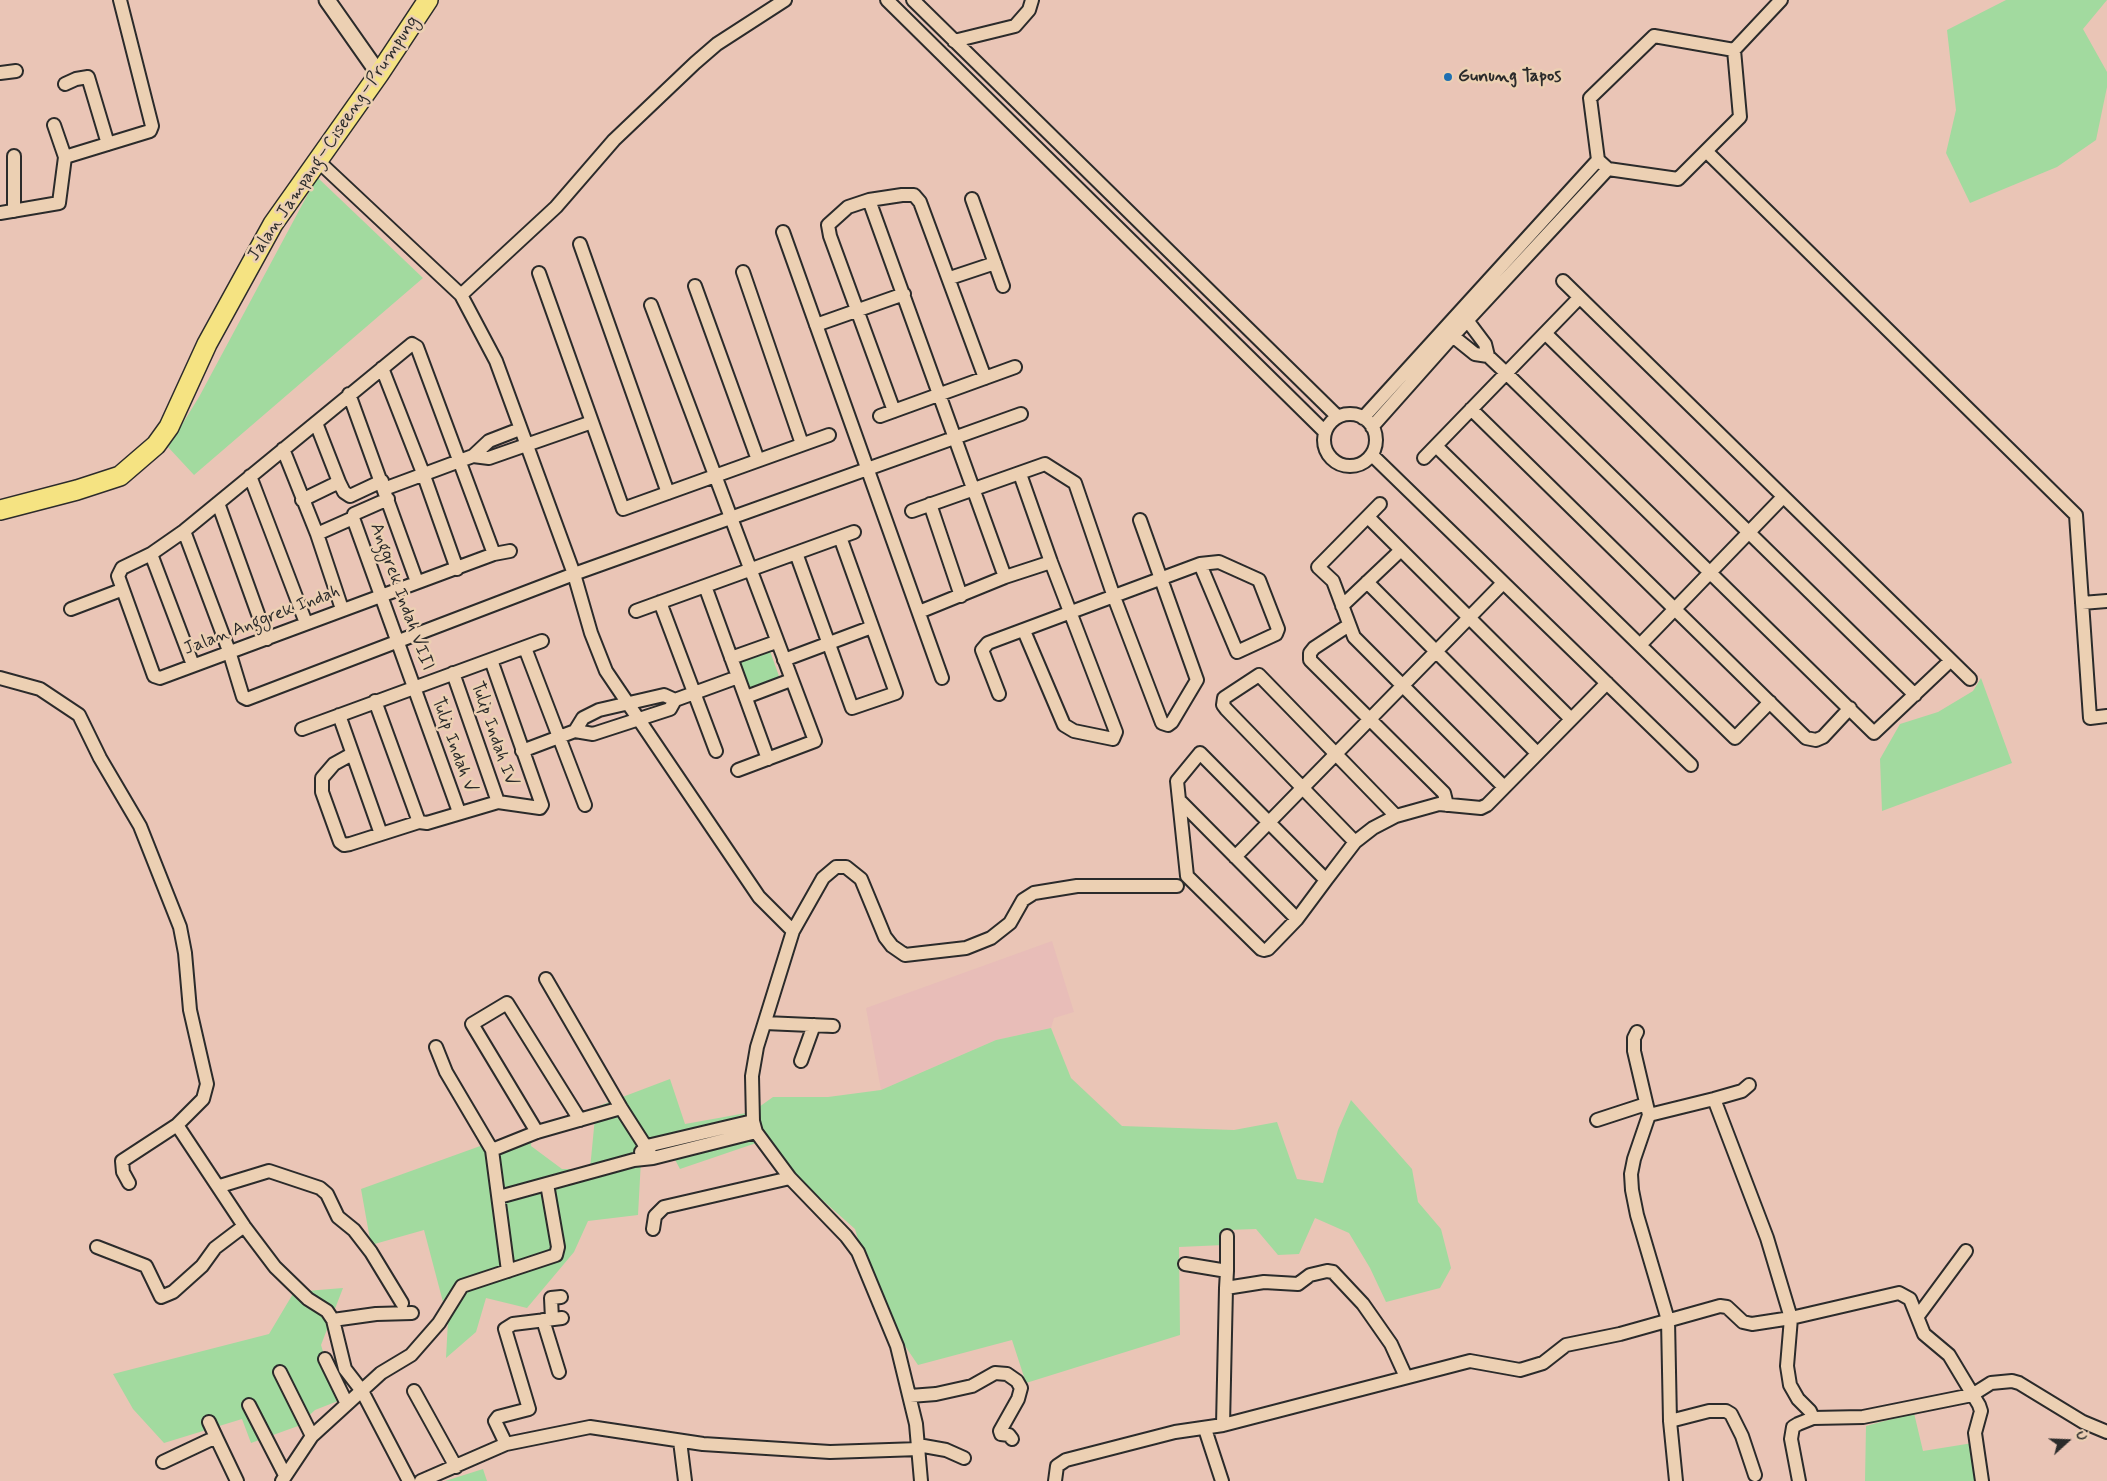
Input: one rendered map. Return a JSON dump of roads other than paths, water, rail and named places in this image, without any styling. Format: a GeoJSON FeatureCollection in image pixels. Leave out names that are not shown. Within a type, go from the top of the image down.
{"type":"FeatureCollection","features":[{"type":"Feature","properties":{"kind":"main road","name":"Jalan Jampang–Ciseeng–Prumpung"},"geometry":{"type":"LineString","coordinates":[[0,510],[77,490],[120,476],[156,445],[169,427],[228,302],[273,224],[428,0]]}},
{"type":"Feature","properties":{"kind":"street"},"geometry":{"type":"LineString","coordinates":[[65,157],[150,131],[152,126],[120,0]]}},
{"type":"Feature","properties":{"kind":"street"},"geometry":{"type":"LineString","coordinates":[[327,0],[378,74]]}},
{"type":"Feature","properties":{"kind":"street"},"geometry":{"type":"LineString","coordinates":[[457,291],[556,207],[614,140],[695,63],[717,44],[785,0]]}},
{"type":"Feature","properties":{"kind":"street"},"geometry":{"type":"LineString","coordinates":[[913,0],[998,86],[1338,417]]}},
{"type":"Feature","properties":{"kind":"street"},"geometry":{"type":"LineString","coordinates":[[954,41],[1015,26],[1029,10],[1032,0]]}},
{"type":"Feature","properties":{"kind":"street"},"geometry":{"type":"LineString","coordinates":[[1603,165],[1678,179],[1740,117],[1734,50],[1781,0]]}},
{"type":"Feature","properties":{"kind":"street"},"geometry":{"type":"LineString","coordinates":[[886,1],[989,99],[1325,432]]}},
{"type":"Feature","properties":{"kind":"street"},"geometry":{"type":"LineString","coordinates":[[1603,165],[1590,98],[1654,36],[1734,50]]}},
{"type":"Feature","properties":{"kind":"street"},"geometry":{"type":"LineString","coordinates":[[0,73],[16,71]]}},
{"type":"Feature","properties":{"kind":"street"},"geometry":{"type":"LineString","coordinates":[[65,84],[76,79],[88,77],[108,144]]}},
{"type":"Feature","properties":{"kind":"street"},"geometry":{"type":"LineString","coordinates":[[989,99],[998,86]]}},
{"type":"Feature","properties":{"kind":"street"},"geometry":{"type":"LineString","coordinates":[[0,213],[59,203],[65,157],[54,125]]}},
{"type":"Feature","properties":{"kind":"street"},"geometry":{"type":"LineString","coordinates":[[1706,151],[2076,515],[2090,718],[2107,716]]}},
{"type":"Feature","properties":{"kind":"street"},"geometry":{"type":"LineString","coordinates":[[14,156],[14,211]]}},
{"type":"Feature","properties":{"kind":"street"},"geometry":{"type":"LineString","coordinates":[[317,160],[457,291],[496,361],[574,574],[590,633],[606,671],[759,897],[793,931]]}},
{"type":"Feature","properties":{"kind":"street"},"geometry":{"type":"LineString","coordinates":[[1363,418],[1465,316],[1603,165]]}},
{"type":"Feature","properties":{"kind":"street"},"geometry":{"type":"LineString","coordinates":[[894,411],[830,236],[828,225],[848,207],[870,200],[914,195],[925,211],[984,378]]}},
{"type":"Feature","properties":{"kind":"street"},"geometry":{"type":"LineString","coordinates":[[972,198],[1003,286]]}},
{"type":"Feature","properties":{"kind":"street"},"geometry":{"type":"LineString","coordinates":[[870,200],[1005,577]]}},
{"type":"Feature","properties":{"kind":"street"},"geometry":{"type":"LineString","coordinates":[[782,232],[942,678]]}},
{"type":"Feature","properties":{"kind":"street"},"geometry":{"type":"LineString","coordinates":[[580,244],[668,493]]}},
{"type":"Feature","properties":{"kind":"street"},"geometry":{"type":"LineString","coordinates":[[950,278],[995,263]]}},
{"type":"Feature","properties":{"kind":"street"},"geometry":{"type":"LineString","coordinates":[[743,272],[802,444]]}},
{"type":"Feature","properties":{"kind":"street"},"geometry":{"type":"LineString","coordinates":[[539,273],[623,509],[829,435]]}},
{"type":"Feature","properties":{"kind":"street"},"geometry":{"type":"LineString","coordinates":[[1563,282],[1970,680]]}},
{"type":"Feature","properties":{"kind":"street"},"geometry":{"type":"LineString","coordinates":[[695,286],[758,460]]}},
{"type":"Feature","properties":{"kind":"street"},"geometry":{"type":"LineString","coordinates":[[816,325],[904,294]]}},
{"type":"Feature","properties":{"kind":"street"},"geometry":{"type":"LineString","coordinates":[[1424,458],[1505,372],[1579,298]]}},
{"type":"Feature","properties":{"kind":"street"},"geometry":{"type":"LineString","coordinates":[[651,305],[776,642],[815,741],[738,770]]}},
{"type":"Feature","properties":{"kind":"street"},"geometry":{"type":"LineString","coordinates":[[1465,316],[1485,344],[1488,356],[1712,572],[1874,733],[1950,661]]}},
{"type":"Feature","properties":{"kind":"street"},"geometry":{"type":"LineString","coordinates":[[1448,333],[1475,354],[1488,356]]}},
{"type":"Feature","properties":{"kind":"street"},"geometry":{"type":"LineString","coordinates":[[1372,427],[1448,333]]}},
{"type":"Feature","properties":{"kind":"street"},"geometry":{"type":"LineString","coordinates":[[1545,333],[1915,695]]}},
{"type":"Feature","properties":{"kind":"street"},"geometry":{"type":"LineString","coordinates":[[71,609],[121,590],[118,576],[119,570],[151,554],[184,531],[412,344],[417,347],[494,554]]}},
{"type":"Feature","properties":{"kind":"street"},"geometry":{"type":"LineString","coordinates":[[880,416],[1015,367]]}},
{"type":"Feature","properties":{"kind":"street"},"geometry":{"type":"LineString","coordinates":[[382,368],[423,473],[457,569]]}},
{"type":"Feature","properties":{"kind":"street"},"geometry":{"type":"LineString","coordinates":[[349,394],[417,582]]}},
{"type":"Feature","properties":{"kind":"street"},"geometry":{"type":"LineString","coordinates":[[1471,409],[1806,738],[1816,740],[1822,737],[1850,708]]}},
{"type":"Feature","properties":{"kind":"street"},"geometry":{"type":"LineString","coordinates":[[184,531],[229,651],[241,692],[243,697],[247,698],[729,517],[1021,414]]}},
{"type":"Feature","properties":{"kind":"street"},"geometry":{"type":"LineString","coordinates":[[1355,415],[1363,418],[1372,427],[1376,436],[1376,446],[1372,455],[1364,463],[1354,466],[1343,466],[1334,461],[1327,453],[1324,443],[1325,432],[1330,423],[1338,417],[1355,415]]}},
{"type":"Feature","properties":{"kind":"street"},"geometry":{"type":"LineString","coordinates":[[473,456],[489,458],[592,422]]}},
{"type":"Feature","properties":{"kind":"street"},"geometry":{"type":"LineString","coordinates":[[316,423],[344,492],[350,496],[385,490]]}},
{"type":"Feature","properties":{"kind":"street"},"geometry":{"type":"LineString","coordinates":[[317,534],[353,518],[354,514],[385,490],[423,473],[473,456],[489,441],[520,429]]}},
{"type":"Feature","properties":{"kind":"street"},"geometry":{"type":"LineString","coordinates":[[1436,446],[1735,738],[1770,702]]}},
{"type":"Feature","properties":{"kind":"street"},"geometry":{"type":"LineString","coordinates":[[283,449],[317,534],[342,609]]}},
{"type":"Feature","properties":{"kind":"street"},"geometry":{"type":"LineString","coordinates":[[1372,455],[1691,765]]}},
{"type":"Feature","properties":{"kind":"street"},"geometry":{"type":"LineString","coordinates":[[912,511],[1048,464],[1075,483],[1114,597],[1162,723],[1170,724],[1196,680],[1140,520]]}},
{"type":"Feature","properties":{"kind":"street"},"geometry":{"type":"LineString","coordinates":[[1020,474],[1051,562],[1072,612],[1116,732],[1113,739],[1074,731],[1064,725],[1024,631]]}},
{"type":"Feature","properties":{"kind":"street"},"geometry":{"type":"LineString","coordinates":[[250,476],[306,623]]}},
{"type":"Feature","properties":{"kind":"street"},"geometry":{"type":"LineString","coordinates":[[302,500],[339,482]]}},
{"type":"Feature","properties":{"kind":"street"},"geometry":{"type":"LineString","coordinates":[[1640,646],[1783,497]]}},
{"type":"Feature","properties":{"kind":"street"},"geometry":{"type":"LineString","coordinates":[[218,503],[267,639]]}},
{"type":"Feature","properties":{"kind":"street"},"geometry":{"type":"LineString","coordinates":[[930,504],[961,596]]}},
{"type":"Feature","properties":{"kind":"street"},"geometry":{"type":"LineString","coordinates":[[1380,504],[1318,567],[1333,581],[1354,637],[1504,786]]}},
{"type":"Feature","properties":{"kind":"street"},"geometry":{"type":"LineString","coordinates":[[1368,517],[1571,719]]}},
{"type":"Feature","properties":{"kind":"street","name":"Anggrek Indah VIII"},"geometry":{"type":"LineString","coordinates":[[353,518],[379,595],[415,689]]}},
{"type":"Feature","properties":{"kind":"street"},"geometry":{"type":"LineString","coordinates":[[636,611],[854,532]]}},
{"type":"Feature","properties":{"kind":"street"},"geometry":{"type":"LineString","coordinates":[[796,553],[852,708],[896,693],[840,537]]}},
{"type":"Feature","properties":{"kind":"street"},"geometry":{"type":"LineString","coordinates":[[1342,606],[1400,550]]}},
{"type":"Feature","properties":{"kind":"street","name":"Jalan Anggrek Indah"},"geometry":{"type":"LineString","coordinates":[[121,590],[156,678],[267,639],[379,595],[457,569],[494,554],[510,551]]}},
{"type":"Feature","properties":{"kind":"street"},"geometry":{"type":"LineString","coordinates":[[151,554],[193,666]]}},
{"type":"Feature","properties":{"kind":"street"},"geometry":{"type":"LineString","coordinates":[[919,612],[1005,577],[1051,562]]}},
{"type":"Feature","properties":{"kind":"street"},"geometry":{"type":"LineString","coordinates":[[999,694],[982,650],[988,643],[1200,564],[1219,562],[1259,580],[1276,626],[1276,634],[1237,652],[1200,564]]}},
{"type":"Feature","properties":{"kind":"street"},"geometry":{"type":"LineString","coordinates":[[1367,582],[1538,753]]}},
{"type":"Feature","properties":{"kind":"street"},"geometry":{"type":"LineString","coordinates":[[1235,857],[1503,582]]}},
{"type":"Feature","properties":{"kind":"street"},"geometry":{"type":"LineString","coordinates":[[705,586],[768,759]]}},
{"type":"Feature","properties":{"kind":"street"},"geometry":{"type":"LineString","coordinates":[[2082,603],[2107,601]]}},
{"type":"Feature","properties":{"kind":"street"},"geometry":{"type":"LineString","coordinates":[[660,602],[716,751]]}},
{"type":"Feature","properties":{"kind":"street"},"geometry":{"type":"LineString","coordinates":[[1349,625],[1314,648],[1310,653],[1310,660],[1444,794],[1447,805]]}},
{"type":"Feature","properties":{"kind":"street"},"geometry":{"type":"LineString","coordinates":[[784,660],[872,627]]}},
{"type":"Feature","properties":{"kind":"street"},"geometry":{"type":"LineString","coordinates":[[302,729],[542,641]]}},
{"type":"Feature","properties":{"kind":"street"},"geometry":{"type":"LineString","coordinates":[[732,658],[776,642]]}},
{"type":"Feature","properties":{"kind":"street"},"geometry":{"type":"LineString","coordinates":[[525,648],[585,805]]}},
{"type":"Feature","properties":{"kind":"street"},"geometry":{"type":"LineString","coordinates":[[352,754],[334,764],[322,778],[322,792],[340,842],[344,845],[419,822],[427,822],[500,802],[537,809],[542,807],[491,660]]}},
{"type":"Feature","properties":{"kind":"street","name":"Tulip Indah IV"},"geometry":{"type":"LineString","coordinates":[[454,673],[500,802]]}},
{"type":"Feature","properties":{"kind":"street"},"geometry":{"type":"LineString","coordinates":[[1355,842],[1226,709],[1223,704],[1224,698],[1259,675],[1396,816]]}},
{"type":"Feature","properties":{"kind":"street"},"geometry":{"type":"LineString","coordinates":[[575,730],[593,734],[670,709],[675,700],[738,677]]}},
{"type":"Feature","properties":{"kind":"street"},"geometry":{"type":"LineString","coordinates":[[0,678],[40,688],[79,715],[100,758],[146,839],[180,927],[185,953],[190,1010],[207,1084],[203,1099],[177,1125],[122,1161],[123,1172],[129,1183]]}},
{"type":"Feature","properties":{"kind":"street"},"geometry":{"type":"LineString","coordinates":[[746,697],[791,680]]}},
{"type":"Feature","properties":{"kind":"street"},"geometry":{"type":"LineString","coordinates":[[1326,880],[1200,753],[1177,781],[1181,802],[1187,876],[1261,950],[1268,949],[1297,919],[1355,842],[1373,828],[1396,816],[1439,804],[1481,808],[1487,805],[1607,683]]}},
{"type":"Feature","properties":{"kind":"street","name":"Tulip Indah V"},"geometry":{"type":"LineString","coordinates":[[415,689],[459,812]]}},
{"type":"Feature","properties":{"kind":"street"},"geometry":{"type":"LineString","coordinates":[[522,751],[575,730],[588,714],[664,694],[675,700]]}},
{"type":"Feature","properties":{"kind":"street"},"geometry":{"type":"LineString","coordinates":[[376,701],[419,822]]}},
{"type":"Feature","properties":{"kind":"street"},"geometry":{"type":"LineString","coordinates":[[339,715],[381,834]]}},
{"type":"Feature","properties":{"kind":"street"},"geometry":{"type":"LineString","coordinates":[[1181,802],[1297,919]]}},
{"type":"Feature","properties":{"kind":"street"},"geometry":{"type":"LineString","coordinates":[[921,1481],[919,1447],[910,1396],[897,1346],[858,1252],[846,1236],[790,1178],[755,1126],[752,1076],[765,1023],[793,931],[823,878],[836,867],[846,867],[861,879],[885,937],[892,946],[905,955],[966,948],[991,938],[1010,923],[1023,900],[1034,893],[1077,886],[1177,886]]}},
{"type":"Feature","properties":{"kind":"street"},"geometry":{"type":"LineString","coordinates":[[546,979],[621,1108],[653,1158]]}},
{"type":"Feature","properties":{"kind":"street"},"geometry":{"type":"LineString","coordinates":[[537,1132],[472,1024],[507,1003],[580,1120]]}},
{"type":"Feature","properties":{"kind":"street"},"geometry":{"type":"LineString","coordinates":[[765,1023],[833,1026]]}},
{"type":"Feature","properties":{"kind":"street"},"geometry":{"type":"LineString","coordinates":[[801,1061],[814,1025]]}},
{"type":"Feature","properties":{"kind":"street"},"geometry":{"type":"LineString","coordinates":[[1637,1032],[1634,1038],[1634,1051],[1648,1110],[1634,1159],[1631,1174],[1632,1190],[1636,1215],[1668,1320],[1670,1421],[1676,1481]]}},
{"type":"Feature","properties":{"kind":"street"},"geometry":{"type":"LineString","coordinates":[[436,1047],[446,1072],[492,1150],[508,1271]]}},
{"type":"Feature","properties":{"kind":"street"},"geometry":{"type":"LineString","coordinates":[[1597,1120],[1714,1100],[1742,1091],[1749,1086]]}},
{"type":"Feature","properties":{"kind":"street"},"geometry":{"type":"LineString","coordinates":[[1714,1100],[1767,1238],[1791,1318],[1787,1366],[1790,1385],[1798,1399],[1810,1410],[1813,1418]]}},
{"type":"Feature","properties":{"kind":"street"},"geometry":{"type":"LineString","coordinates":[[492,1150],[537,1132],[621,1108]]}},
{"type":"Feature","properties":{"kind":"street"},"geometry":{"type":"LineString","coordinates":[[177,1125],[220,1186],[244,1226],[275,1267],[308,1299],[327,1311],[333,1320],[345,1369],[362,1391],[409,1481]]}},
{"type":"Feature","properties":{"kind":"street"},"geometry":{"type":"LineString","coordinates":[[634,1160],[647,1146],[755,1126]]}},
{"type":"Feature","properties":{"kind":"street"},"geometry":{"type":"LineString","coordinates":[[498,1197],[634,1160],[653,1158],[755,1126]]}},
{"type":"Feature","properties":{"kind":"street"},"geometry":{"type":"LineString","coordinates":[[220,1186],[269,1171],[320,1188],[326,1194],[338,1217],[354,1230],[371,1252],[402,1303]]}},
{"type":"Feature","properties":{"kind":"street"},"geometry":{"type":"LineString","coordinates":[[653,1229],[655,1216],[664,1207],[790,1178]]}},
{"type":"Feature","properties":{"kind":"street"},"geometry":{"type":"LineString","coordinates":[[284,1478],[312,1436],[381,1373],[411,1355],[439,1323],[462,1286],[556,1255],[558,1247],[547,1184]]}},
{"type":"Feature","properties":{"kind":"street"},"geometry":{"type":"LineString","coordinates":[[98,1247],[146,1266],[161,1297],[167,1296],[185,1281],[202,1266],[215,1248],[244,1226]]}},
{"type":"Feature","properties":{"kind":"street"},"geometry":{"type":"LineString","coordinates":[[1224,1424],[1227,1236]]}},
{"type":"Feature","properties":{"kind":"street"},"geometry":{"type":"LineString","coordinates":[[1918,1316],[1966,1251]]}},
{"type":"Feature","properties":{"kind":"street"},"geometry":{"type":"LineString","coordinates":[[1185,1264],[1227,1271]]}},
{"type":"Feature","properties":{"kind":"street"},"geometry":{"type":"LineString","coordinates":[[1226,1288],[1264,1282],[1298,1284],[1310,1275],[1327,1271],[1333,1272],[1363,1304],[1391,1344],[1406,1377]]}},
{"type":"Feature","properties":{"kind":"street"},"geometry":{"type":"LineString","coordinates":[[1055,1481],[1057,1466],[1066,1460],[1175,1432],[1224,1424],[1470,1361],[1520,1370],[1543,1363],[1566,1346],[1724,1306],[1748,1324],[1791,1318],[1894,1293],[1903,1294],[1910,1299],[1924,1334],[1949,1355],[1981,1411],[1975,1433],[1982,1481]]}},
{"type":"Feature","properties":{"kind":"street"},"geometry":{"type":"LineString","coordinates":[[559,1372],[550,1298],[561,1297]]}},
{"type":"Feature","properties":{"kind":"street"},"geometry":{"type":"LineString","coordinates":[[333,1320],[376,1314],[412,1313]]}},
{"type":"Feature","properties":{"kind":"street"},"geometry":{"type":"LineString","coordinates":[[506,1444],[495,1421],[498,1417],[529,1409],[505,1328],[513,1324],[552,1319]]}},
{"type":"Feature","properties":{"kind":"street"},"geometry":{"type":"LineString","coordinates":[[324,1359],[347,1404]]}},
{"type":"Feature","properties":{"kind":"street"},"geometry":{"type":"LineString","coordinates":[[280,1372],[312,1436]]}},
{"type":"Feature","properties":{"kind":"street"},"geometry":{"type":"LineString","coordinates":[[910,1396],[956,1390],[972,1386],[995,1373],[1008,1374],[1017,1381],[1021,1388],[1018,1398],[1000,1431],[1001,1434],[1008,1434],[1012,1439]]}},
{"type":"Feature","properties":{"kind":"street"},"geometry":{"type":"LineString","coordinates":[[1799,1481],[1791,1434],[1793,1427],[1813,1418],[1863,1417],[1972,1395],[1992,1383],[2012,1381],[2083,1422],[2107,1432]]}},
{"type":"Feature","properties":{"kind":"street"},"geometry":{"type":"LineString","coordinates":[[414,1391],[456,1467]]}},
{"type":"Feature","properties":{"kind":"street"},"geometry":{"type":"LineString","coordinates":[[249,1405],[284,1478]]}},
{"type":"Feature","properties":{"kind":"street"},"geometry":{"type":"LineString","coordinates":[[1670,1421],[1709,1411],[1726,1411],[1731,1414],[1742,1436],[1755,1475]]}},
{"type":"Feature","properties":{"kind":"street"},"geometry":{"type":"LineString","coordinates":[[209,1422],[237,1481]]}},
{"type":"Feature","properties":{"kind":"street"},"geometry":{"type":"LineString","coordinates":[[421,1481],[506,1444],[590,1428],[609,1428],[680,1441],[830,1452],[919,1447],[946,1450],[964,1458]]}},
{"type":"Feature","properties":{"kind":"street"},"geometry":{"type":"LineString","coordinates":[[1206,1428],[1222,1481]]}},
{"type":"Feature","properties":{"kind":"street"},"geometry":{"type":"LineString","coordinates":[[163,1462],[216,1437]]}},
{"type":"Feature","properties":{"kind":"street"},"geometry":{"type":"LineString","coordinates":[[680,1441],[685,1481]]}},
{"type":"Feature","properties":{"kind":"place","name":"Gunung Tapos"},"geometry":{"type":"Point","coordinates":[1448,77]}}]}
